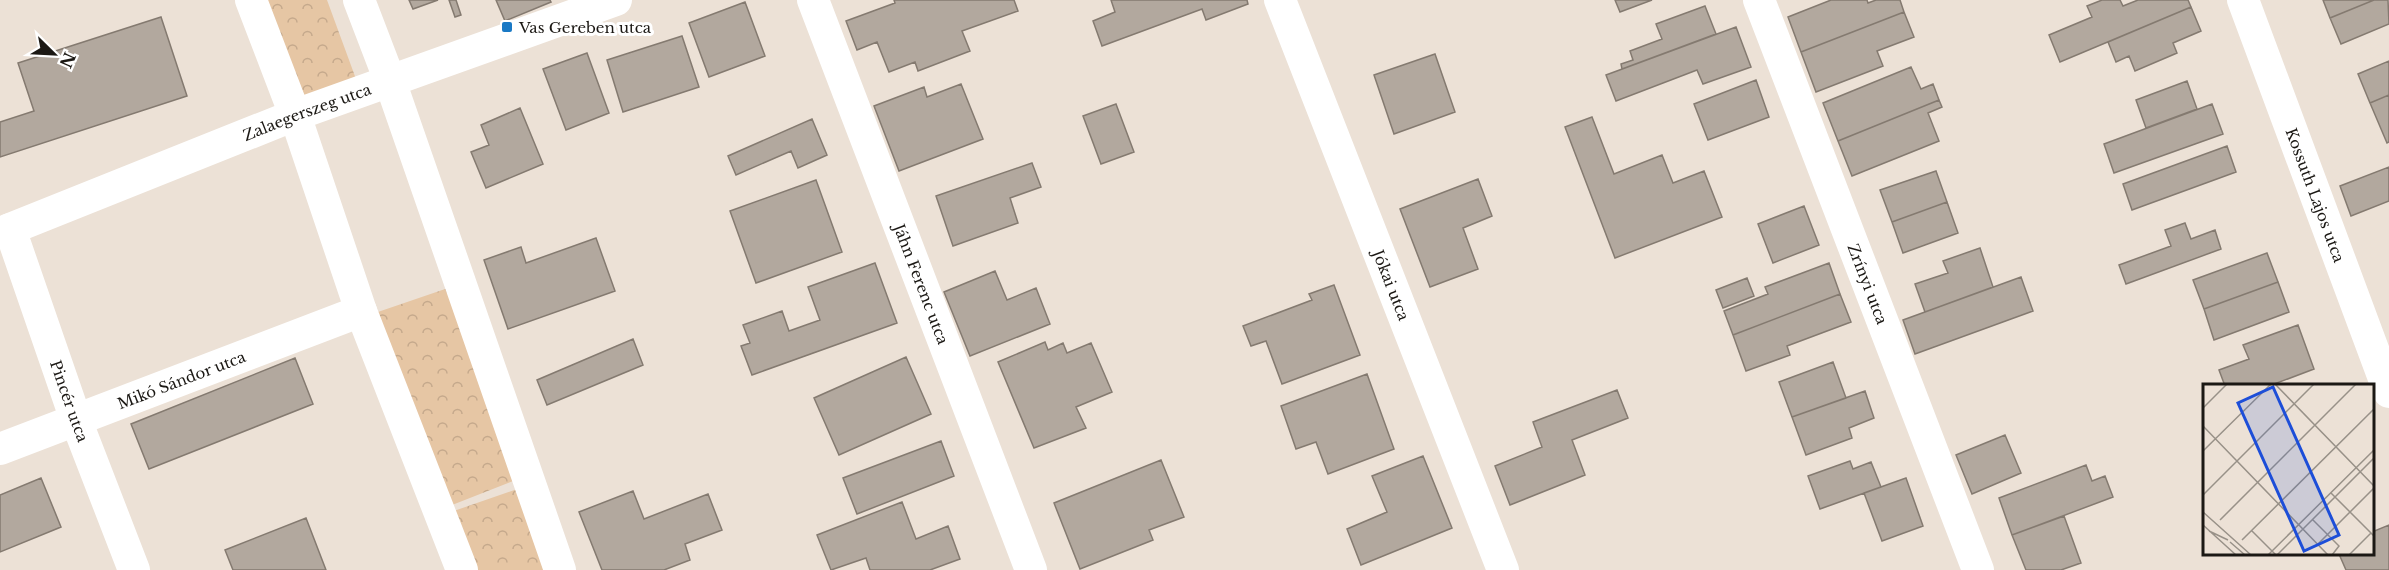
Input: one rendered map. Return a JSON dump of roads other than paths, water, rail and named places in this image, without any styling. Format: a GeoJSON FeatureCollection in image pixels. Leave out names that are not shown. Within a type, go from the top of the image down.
{"type":"FeatureCollection","features":[{"type":"Feature","properties":{"kind":"street"},"geometry":{"type":"LineString","coordinates":[[251,0],[295,115],[361,311],[462,570]]}},
{"type":"Feature","properties":{"kind":"street"},"geometry":{"type":"LineString","coordinates":[[359,0],[390,81],[560,570]]}},
{"type":"Feature","properties":{"kind":"street","name":"Zalaegerszeg utca"},"geometry":{"type":"LineString","coordinates":[[5,231],[295,115],[616,0]]}},
{"type":"Feature","properties":{"kind":"street","name":"Jáhn Ferenc utca"},"geometry":{"type":"LineString","coordinates":[[813,0],[1031,570]]}},
{"type":"Feature","properties":{"kind":"street","name":"Jókai utca"},"geometry":{"type":"LineString","coordinates":[[1280,0],[1503,570]]}},
{"type":"Feature","properties":{"kind":"street","name":"Zrínyi utca"},"geometry":{"type":"LineString","coordinates":[[1759,0],[1978,570]]}},
{"type":"Feature","properties":{"kind":"street","name":"Kossuth Lajos utca"},"geometry":{"type":"LineString","coordinates":[[2243,0],[2389,392]]}},
{"type":"Feature","properties":{"kind":"street","name":"Pincér utca"},"geometry":{"type":"LineString","coordinates":[[5,231],[134,570]]}},
{"type":"Feature","properties":{"kind":"street","name":"Mikó Sándor utca"},"geometry":{"type":"LineString","coordinates":[[0,449],[361,311]]}},
{"type":"Feature","properties":{"kind":"place","name":"Vas Gereben utca"},"geometry":{"type":"Point","coordinates":[507,27]}}]}
